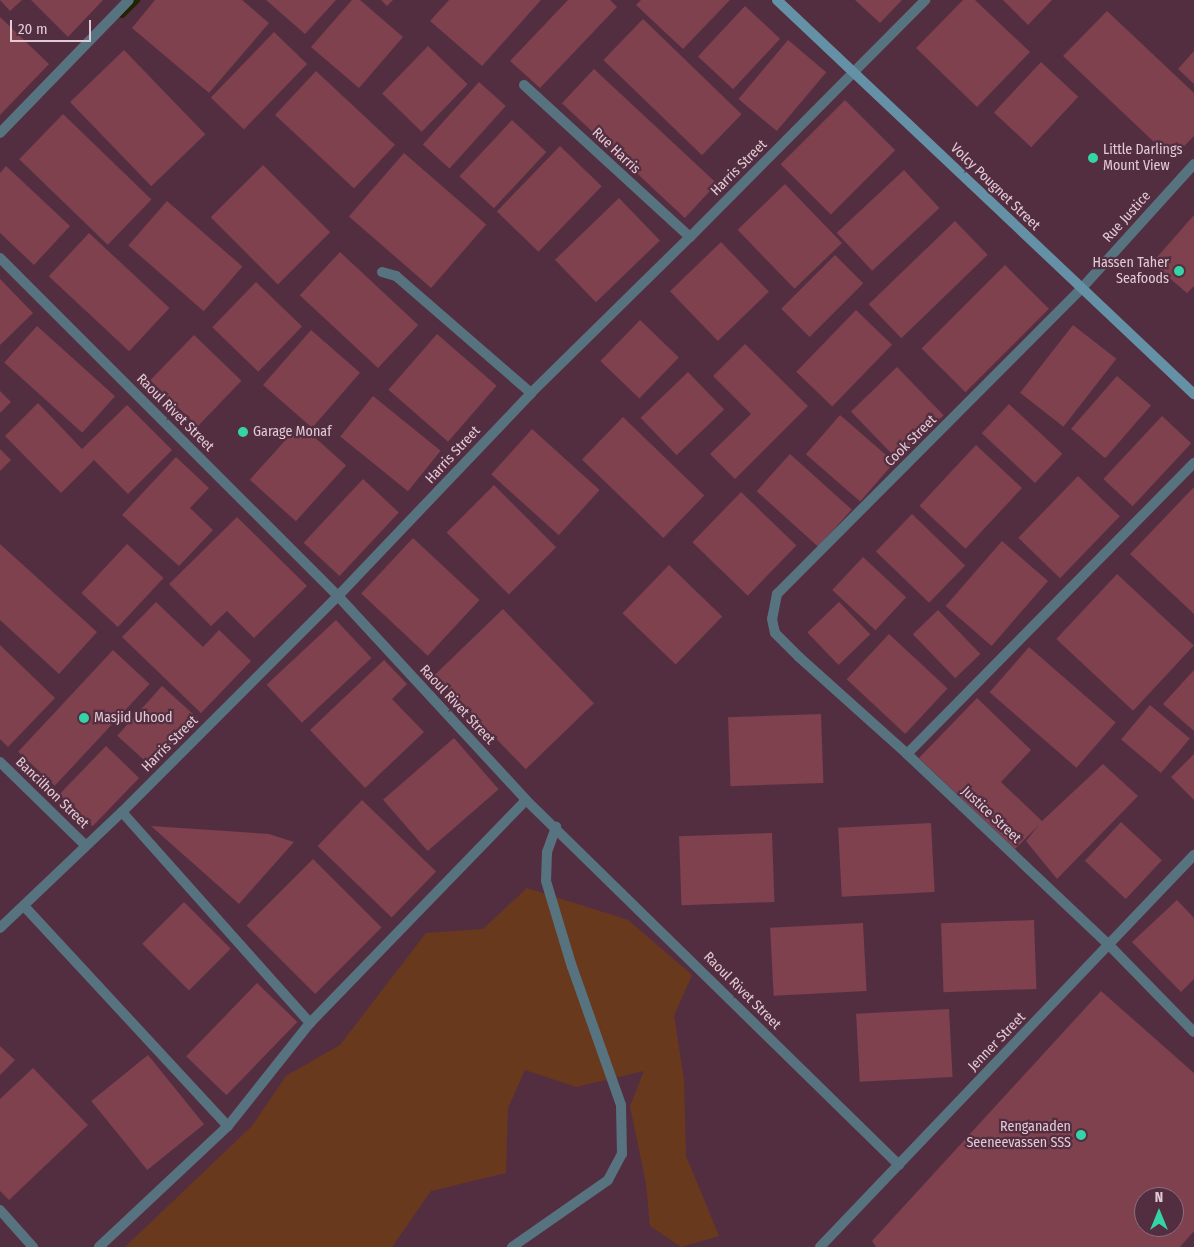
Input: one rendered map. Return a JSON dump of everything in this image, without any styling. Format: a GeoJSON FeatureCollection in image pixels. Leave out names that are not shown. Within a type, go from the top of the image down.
{"type":"FeatureCollection","features":[{"type":"Feature","properties":{"kind":"main road","name":"Volcy Pougnet Street"},"geometry":{"type":"LineString","coordinates":[[777,0],[1194,394]]}},
{"type":"Feature","properties":{"kind":"street"},"geometry":{"type":"LineString","coordinates":[[0,132],[129,0]]}},
{"type":"Feature","properties":{"kind":"street","name":"Harris Street"},"geometry":{"type":"LineString","coordinates":[[0,928],[85,845],[122,812],[338,596],[531,393],[690,237],[924,0]]}},
{"type":"Feature","properties":{"kind":"street","name":"Rue Harris"},"geometry":{"type":"LineString","coordinates":[[524,85],[690,237]]}},
{"type":"Feature","properties":{"kind":"street","name":"Rue Justice"},"geometry":{"type":"LineString","coordinates":[[1081,289],[1194,164]]}},
{"type":"Feature","properties":{"kind":"street","name":"Raoul Rivet Street"},"geometry":{"type":"LineString","coordinates":[[0,258],[338,596],[526,800],[556,827],[899,1165]]}},
{"type":"Feature","properties":{"kind":"street"},"geometry":{"type":"LineString","coordinates":[[382,272],[396,276],[531,393]]}},
{"type":"Feature","properties":{"kind":"street","name":"Cook Street"},"geometry":{"type":"LineString","coordinates":[[772,619],[777,594],[1081,289]]}},
{"type":"Feature","properties":{"kind":"street"},"geometry":{"type":"LineString","coordinates":[[907,754],[1194,463]]}},
{"type":"Feature","properties":{"kind":"street","name":"Justice Street"},"geometry":{"type":"LineString","coordinates":[[772,619],[775,633],[799,657],[907,754],[1108,944],[1194,1032]]}},
{"type":"Feature","properties":{"kind":"street","name":"Bancilhon Street"},"geometry":{"type":"LineString","coordinates":[[0,762],[85,845]]}},
{"type":"Feature","properties":{"kind":"street"},"geometry":{"type":"LineString","coordinates":[[99,1247],[228,1126],[310,1023],[526,800]]}},
{"type":"Feature","properties":{"kind":"street"},"geometry":{"type":"LineString","coordinates":[[122,812],[310,1023]]}},
{"type":"Feature","properties":{"kind":"street"},"geometry":{"type":"LineString","coordinates":[[512,1247],[608,1180],[622,1154],[621,1105],[572,967],[546,881],[547,852],[556,827]]}},
{"type":"Feature","properties":{"kind":"street","name":"Jenner Street"},"geometry":{"type":"LineString","coordinates":[[820,1247],[1194,856]]}},
{"type":"Feature","properties":{"kind":"street"},"geometry":{"type":"LineString","coordinates":[[24,906],[228,1126]]}},
{"type":"Feature","properties":{"kind":"street"},"geometry":{"type":"LineString","coordinates":[[0,1210],[33,1247]]}},
{"type":"Feature","properties":{"kind":"shaded area"},"geometry":{"type":"Polygon","coordinates":[[[527,888],[628,920],[692,975],[674,1016],[684,1079],[686,1156],[719,1236],[681,1247],[650,1226],[646,1184],[630,1106],[644,1071],[576,1087],[525,1070],[508,1108],[506,1173],[431,1191],[392,1247],[125,1247],[252,1126],[286,1076],[340,1045],[426,933],[483,929],[527,888]]]}},
{"type":"Feature","properties":{"kind":"building"},"geometry":{"type":"Polygon","coordinates":[[[0,0],[22,0],[10,11],[0,0]]]}},
{"type":"Feature","properties":{"kind":"building"},"geometry":{"type":"Polygon","coordinates":[[[31,0],[103,0],[68,37],[31,0]]]}},
{"type":"Feature","properties":{"kind":"building"},"geometry":{"type":"Polygon","coordinates":[[[155,0],[242,0],[269,23],[209,93],[132,28],[155,0]]]}},
{"type":"Feature","properties":{"kind":"building"},"geometry":{"type":"Polygon","coordinates":[[[266,0],[336,0],[305,34],[266,0]]]}},
{"type":"Feature","properties":{"kind":"building"},"geometry":{"type":"Polygon","coordinates":[[[352,0],[360,0],[403,37],[359,88],[311,47],[352,0]]]}},
{"type":"Feature","properties":{"kind":"building"},"geometry":{"type":"Polygon","coordinates":[[[381,0],[393,0],[387,6],[381,0]]]}},
{"type":"Feature","properties":{"kind":"building"},"geometry":{"type":"Polygon","coordinates":[[[449,0],[541,0],[482,66],[430,21],[449,0]]]}},
{"type":"Feature","properties":{"kind":"building"},"geometry":{"type":"Polygon","coordinates":[[[568,0],[610,0],[617,7],[540,88],[510,61],[568,0]]]}},
{"type":"Feature","properties":{"kind":"building"},"geometry":{"type":"Polygon","coordinates":[[[641,0],[730,0],[683,49],[636,5],[641,0]]]}},
{"type":"Feature","properties":{"kind":"building"},"geometry":{"type":"Polygon","coordinates":[[[855,0],[902,0],[880,23],[855,0]]]}},
{"type":"Feature","properties":{"kind":"building"},"geometry":{"type":"Polygon","coordinates":[[[963,0],[975,0],[1030,52],[977,107],[916,48],[963,0]]]}},
{"type":"Feature","properties":{"kind":"building"},"geometry":{"type":"Polygon","coordinates":[[[1003,0],[1052,0],[1028,25],[1003,0]]]}},
{"type":"Feature","properties":{"kind":"building"},"geometry":{"type":"Polygon","coordinates":[[[745,6],[780,39],[733,89],[698,56],[745,6]]]}},
{"type":"Feature","properties":{"kind":"building"},"geometry":{"type":"Polygon","coordinates":[[[1107,11],[1194,93],[1194,136],[1172,159],[1063,56],[1107,11]]]}},
{"type":"Feature","properties":{"kind":"building"},"geometry":{"type":"Polygon","coordinates":[[[0,17],[49,64],[0,115],[0,17]]]}},
{"type":"Feature","properties":{"kind":"building"},"geometry":{"type":"Polygon","coordinates":[[[643,19],[742,114],[702,155],[603,60],[643,19]]]}},
{"type":"Feature","properties":{"kind":"building"},"geometry":{"type":"Polygon","coordinates":[[[274,32],[307,64],[244,129],[211,97],[274,32]]]}},
{"type":"Feature","properties":{"kind":"building"},"geometry":{"type":"Polygon","coordinates":[[[788,40],[826,72],[777,131],[739,99],[788,40]]]}},
{"type":"Feature","properties":{"kind":"building"},"geometry":{"type":"Polygon","coordinates":[[[428,46],[468,84],[422,132],[382,93],[428,46]]]}},
{"type":"Feature","properties":{"kind":"building"},"geometry":{"type":"Polygon","coordinates":[[[124,50],[205,134],[151,186],[70,102],[124,50]]]}},
{"type":"Feature","properties":{"kind":"building"},"geometry":{"type":"Polygon","coordinates":[[[1194,51],[1194,84],[1178,69],[1194,51]]]}},
{"type":"Feature","properties":{"kind":"building"},"geometry":{"type":"Polygon","coordinates":[[[1041,62],[1078,97],[1031,147],[994,112],[1041,62]]]}},
{"type":"Feature","properties":{"kind":"building"},"geometry":{"type":"Polygon","coordinates":[[[594,69],[717,184],[685,218],[562,103],[594,69]]]}},
{"type":"Feature","properties":{"kind":"building"},"geometry":{"type":"Polygon","coordinates":[[[316,71],[395,145],[354,189],[275,115],[316,71]]]}},
{"type":"Feature","properties":{"kind":"building"},"geometry":{"type":"Polygon","coordinates":[[[479,82],[506,106],[450,169],[423,144],[479,82]]]}},
{"type":"Feature","properties":{"kind":"building"},"geometry":{"type":"Polygon","coordinates":[[[845,100],[895,150],[831,215],[781,164],[845,100]]]}},
{"type":"Feature","properties":{"kind":"building"},"geometry":{"type":"Polygon","coordinates":[[[63,114],[151,199],[108,245],[19,159],[63,114]]]}},
{"type":"Feature","properties":{"kind":"building"},"geometry":{"type":"Polygon","coordinates":[[[512,120],[546,152],[494,208],[459,176],[512,120]]]}},
{"type":"Feature","properties":{"kind":"building"},"geometry":{"type":"Polygon","coordinates":[[[560,146],[602,186],[539,252],[497,211],[560,146]]]}},
{"type":"Feature","properties":{"kind":"building"},"geometry":{"type":"Polygon","coordinates":[[[404,153],[486,225],[431,288],[349,216],[404,153]]]}},
{"type":"Feature","properties":{"kind":"building"},"geometry":{"type":"Polygon","coordinates":[[[263,165],[330,232],[278,285],[211,217],[263,165]]]}},
{"type":"Feature","properties":{"kind":"building"},"geometry":{"type":"Polygon","coordinates":[[[6,166],[70,226],[34,265],[0,233],[0,173],[6,166]]]}},
{"type":"Feature","properties":{"kind":"building"},"geometry":{"type":"Polygon","coordinates":[[[904,170],[939,208],[872,271],[837,233],[904,170]]]}},
{"type":"Feature","properties":{"kind":"building"},"geometry":{"type":"Polygon","coordinates":[[[785,184],[842,243],[794,289],[738,230],[785,184]]]}},
{"type":"Feature","properties":{"kind":"building"},"geometry":{"type":"Polygon","coordinates":[[[619,198],[660,240],[596,302],[555,260],[619,198]]]}},
{"type":"Feature","properties":{"kind":"building"},"geometry":{"type":"Polygon","coordinates":[[[167,201],[242,267],[204,311],[128,246],[167,201]]]}},
{"type":"Feature","properties":{"kind":"building"},"geometry":{"type":"Polygon","coordinates":[[[1194,215],[1194,286],[1187,293],[1152,263],[1194,215]]]}},
{"type":"Feature","properties":{"kind":"building"},"geometry":{"type":"Polygon","coordinates":[[[955,221],[988,255],[901,338],[869,304],[955,221]]]}},
{"type":"Feature","properties":{"kind":"building"},"geometry":{"type":"Polygon","coordinates":[[[89,233],[169,308],[129,351],[49,276],[89,233]]]}},
{"type":"Feature","properties":{"kind":"building"},"geometry":{"type":"Polygon","coordinates":[[[721,242],[769,292],[718,341],[670,291],[721,242]]]}},
{"type":"Feature","properties":{"kind":"building"},"geometry":{"type":"Polygon","coordinates":[[[340,252],[418,325],[378,368],[300,295],[340,252]]]}},
{"type":"Feature","properties":{"kind":"building"},"geometry":{"type":"Polygon","coordinates":[[[835,255],[863,283],[810,337],[781,309],[835,255]]]}},
{"type":"Feature","properties":{"kind":"building"},"geometry":{"type":"Polygon","coordinates":[[[1005,265],[1049,309],[965,392],[922,348],[1005,265]]]}},
{"type":"Feature","properties":{"kind":"building"},"geometry":{"type":"Polygon","coordinates":[[[0,279],[33,313],[0,345],[0,279]]]}},
{"type":"Feature","properties":{"kind":"building"},"geometry":{"type":"Polygon","coordinates":[[[256,282],[302,326],[258,372],[212,327],[256,282]]]}},
{"type":"Feature","properties":{"kind":"building"},"geometry":{"type":"Polygon","coordinates":[[[856,310],[892,345],[832,407],[796,372],[856,310]]]}},
{"type":"Feature","properties":{"kind":"building"},"geometry":{"type":"Polygon","coordinates":[[[640,320],[679,358],[639,399],[600,361],[640,320]]]}},
{"type":"Feature","properties":{"kind":"building"},"geometry":{"type":"Polygon","coordinates":[[[1073,325],[1116,359],[1063,427],[1020,393],[1073,325]]]}},
{"type":"Feature","properties":{"kind":"building"},"geometry":{"type":"Polygon","coordinates":[[[37,326],[115,396],[82,433],[4,362],[37,326]]]}},
{"type":"Feature","properties":{"kind":"building"},"geometry":{"type":"Polygon","coordinates":[[[311,330],[360,373],[312,428],[263,385],[311,330]]]}},
{"type":"Feature","properties":{"kind":"building"},"geometry":{"type":"Polygon","coordinates":[[[437,334],[497,386],[448,442],[388,390],[437,334]]]}},
{"type":"Feature","properties":{"kind":"building"},"geometry":{"type":"Polygon","coordinates":[[[194,335],[241,381],[198,426],[150,380],[194,335]]]}},
{"type":"Feature","properties":{"kind":"building"},"geometry":{"type":"Polygon","coordinates":[[[745,344],[808,406],[735,479],[710,454],[751,414],[713,376],[745,344]]]}},
{"type":"Feature","properties":{"kind":"building"},"geometry":{"type":"Polygon","coordinates":[[[897,367],[944,415],[898,460],[851,411],[897,367]]]}},
{"type":"Feature","properties":{"kind":"building"},"geometry":{"type":"Polygon","coordinates":[[[688,372],[724,409],[677,455],[641,418],[688,372]]]}},
{"type":"Feature","properties":{"kind":"building"},"geometry":{"type":"Polygon","coordinates":[[[1117,376],[1151,406],[1105,458],[1071,429],[1117,376]]]}},
{"type":"Feature","properties":{"kind":"building"},"geometry":{"type":"Polygon","coordinates":[[[0,391],[11,402],[0,413],[0,391]]]}},
{"type":"Feature","properties":{"kind":"building"},"geometry":{"type":"Polygon","coordinates":[[[373,396],[441,451],[408,491],[340,436],[373,396]]]}},
{"type":"Feature","properties":{"kind":"building"},"geometry":{"type":"Polygon","coordinates":[[[38,403],[82,449],[127,405],[172,450],[128,494],[94,460],[61,493],[5,436],[38,403]]]}},
{"type":"Feature","properties":{"kind":"building"},"geometry":{"type":"Polygon","coordinates":[[[1009,404],[1062,454],[1035,483],[982,433],[1009,404]]]}},
{"type":"Feature","properties":{"kind":"building"},"geometry":{"type":"Polygon","coordinates":[[[840,415],[894,462],[860,501],[806,454],[840,415]]]}},
{"type":"Feature","properties":{"kind":"building"},"geometry":{"type":"Polygon","coordinates":[[[1162,416],[1191,443],[1133,506],[1103,479],[1162,416]]]}},
{"type":"Feature","properties":{"kind":"building"},"geometry":{"type":"Polygon","coordinates":[[[623,417],[704,495],[663,538],[582,459],[623,417]]]}},
{"type":"Feature","properties":{"kind":"building"},"geometry":{"type":"Polygon","coordinates":[[[300,424],[346,465],[296,521],[250,480],[300,424]]]}},
{"type":"Feature","properties":{"kind":"building"},"geometry":{"type":"Polygon","coordinates":[[[532,429],[600,490],[559,535],[491,474],[532,429]]]}},
{"type":"Feature","properties":{"kind":"building"},"geometry":{"type":"Polygon","coordinates":[[[976,445],[1022,488],[965,549],[919,506],[976,445]]]}},
{"type":"Feature","properties":{"kind":"building"},"geometry":{"type":"Polygon","coordinates":[[[0,449],[11,460],[0,471],[0,449]]]}},
{"type":"Feature","properties":{"kind":"building"},"geometry":{"type":"Polygon","coordinates":[[[790,454],[852,510],[818,547],[757,491],[790,454]]]}},
{"type":"Feature","properties":{"kind":"building"},"geometry":{"type":"Polygon","coordinates":[[[176,457],[209,488],[190,508],[213,530],[179,566],[122,515],[176,457]]]}},
{"type":"Feature","properties":{"kind":"building"},"geometry":{"type":"Polygon","coordinates":[[[1078,476],[1120,516],[1060,578],[1018,538],[1078,476]]]}},
{"type":"Feature","properties":{"kind":"building"},"geometry":{"type":"Polygon","coordinates":[[[363,479],[399,512],[340,576],[304,543],[363,479]]]}},
{"type":"Feature","properties":{"kind":"building"},"geometry":{"type":"Polygon","coordinates":[[[494,485],[556,547],[509,595],[447,532],[494,485]]]}},
{"type":"Feature","properties":{"kind":"building"},"geometry":{"type":"Polygon","coordinates":[[[1194,487],[1194,614],[1130,554],[1194,487]]]}},
{"type":"Feature","properties":{"kind":"building"},"geometry":{"type":"Polygon","coordinates":[[[741,492],[796,545],[748,596],[692,542],[741,492]]]}},
{"type":"Feature","properties":{"kind":"building"},"geometry":{"type":"Polygon","coordinates":[[[912,514],[965,565],[929,603],[876,551],[912,514]]]}},
{"type":"Feature","properties":{"kind":"building"},"geometry":{"type":"Polygon","coordinates":[[[237,517],[307,586],[254,638],[227,611],[211,626],[169,584],[237,517]]]}},
{"type":"Feature","properties":{"kind":"building"},"geometry":{"type":"Polygon","coordinates":[[[413,538],[480,600],[428,656],[361,594],[413,538]]]}},
{"type":"Feature","properties":{"kind":"building"},"geometry":{"type":"Polygon","coordinates":[[[1002,541],[1048,581],[992,646],[946,606],[1002,541]]]}},
{"type":"Feature","properties":{"kind":"building"},"geometry":{"type":"Polygon","coordinates":[[[0,544],[97,632],[59,674],[0,620],[0,544]]]}},
{"type":"Feature","properties":{"kind":"building"},"geometry":{"type":"Polygon","coordinates":[[[127,544],[164,578],[118,627],[81,593],[127,544]]]}},
{"type":"Feature","properties":{"kind":"building"},"geometry":{"type":"Polygon","coordinates":[[[863,557],[906,597],[875,630],[832,590],[863,557]]]}},
{"type":"Feature","properties":{"kind":"building"},"geometry":{"type":"Polygon","coordinates":[[[669,565],[722,616],[676,665],[622,613],[669,565]]]}},
{"type":"Feature","properties":{"kind":"building"},"geometry":{"type":"Polygon","coordinates":[[[1117,574],[1194,646],[1133,711],[1056,639],[1117,574]]]}},
{"type":"Feature","properties":{"kind":"building"},"geometry":{"type":"Polygon","coordinates":[[[156,602],[203,647],[219,630],[251,661],[201,713],[122,637],[156,602]]]}},
{"type":"Feature","properties":{"kind":"building"},"geometry":{"type":"Polygon","coordinates":[[[839,602],[870,634],[839,665],[807,633],[839,602]]]}},
{"type":"Feature","properties":{"kind":"building"},"geometry":{"type":"Polygon","coordinates":[[[503,609],[594,703],[526,769],[435,675],[503,609]]]}},
{"type":"Feature","properties":{"kind":"building"},"geometry":{"type":"Polygon","coordinates":[[[938,610],[980,654],[955,678],[913,634],[938,610]]]}},
{"type":"Feature","properties":{"kind":"building"},"geometry":{"type":"Polygon","coordinates":[[[336,620],[371,658],[302,723],[267,685],[336,620]]]}},
{"type":"Feature","properties":{"kind":"building"},"geometry":{"type":"Polygon","coordinates":[[[889,634],[948,689],[905,734],[847,679],[889,634]]]}},
{"type":"Feature","properties":{"kind":"building"},"geometry":{"type":"Polygon","coordinates":[[[0,645],[55,698],[8,747],[0,739],[0,645]]]}},
{"type":"Feature","properties":{"kind":"building"},"geometry":{"type":"Polygon","coordinates":[[[1029,647],[1116,722],[1076,768],[990,692],[1029,647]]]}},
{"type":"Feature","properties":{"kind":"building","name":"Masjid Uhood"},"geometry":{"type":"Polygon","coordinates":[[[113,650],[150,684],[55,786],[18,752],[113,650]]]}},
{"type":"Feature","properties":{"kind":"building"},"geometry":{"type":"Polygon","coordinates":[[[384,660],[407,684],[392,699],[424,732],[365,788],[310,730],[384,660]]]}},
{"type":"Feature","properties":{"kind":"building"},"geometry":{"type":"Polygon","coordinates":[[[1194,670],[1194,731],[1163,704],[1194,670]]]}},
{"type":"Feature","properties":{"kind":"building"},"geometry":{"type":"Polygon","coordinates":[[[162,686],[197,717],[152,767],[117,736],[162,686]]]}},
{"type":"Feature","properties":{"kind":"building"},"geometry":{"type":"Polygon","coordinates":[[[977,698],[1031,750],[1001,782],[1042,821],[1103,764],[1138,796],[1057,879],[1026,841],[1039,825],[1015,849],[919,758],[977,698]]]}},
{"type":"Feature","properties":{"kind":"building"},"geometry":{"type":"Polygon","coordinates":[[[1150,705],[1190,738],[1161,773],[1121,739],[1150,705]]]}},
{"type":"Feature","properties":{"kind":"building"},"geometry":{"type":"Polygon","coordinates":[[[821,714],[823,783],[730,786],[728,717],[821,714]]]}},
{"type":"Feature","properties":{"kind":"building"},"geometry":{"type":"Polygon","coordinates":[[[454,738],[499,789],[428,851],[383,800],[454,738]]]}},
{"type":"Feature","properties":{"kind":"building"},"geometry":{"type":"Polygon","coordinates":[[[106,746],[139,778],[93,826],[59,794],[106,746]]]}},
{"type":"Feature","properties":{"kind":"building"},"geometry":{"type":"Polygon","coordinates":[[[1194,754],[1194,800],[1171,777],[1194,754]]]}},
{"type":"Feature","properties":{"kind":"building"},"geometry":{"type":"Polygon","coordinates":[[[362,800],[436,872],[392,918],[318,846],[362,800]]]}},
{"type":"Feature","properties":{"kind":"building"},"geometry":{"type":"Polygon","coordinates":[[[1121,822],[1162,860],[1126,899],[1085,861],[1121,822]]]}},
{"type":"Feature","properties":{"kind":"building"},"geometry":{"type":"Polygon","coordinates":[[[931,823],[935,892],[842,897],[838,828],[931,823]]]}},
{"type":"Feature","properties":{"kind":"building"},"geometry":{"type":"Polygon","coordinates":[[[151,826],[269,834],[294,842],[239,904],[151,826]]]}},
{"type":"Feature","properties":{"kind":"building"},"geometry":{"type":"Polygon","coordinates":[[[772,833],[774,902],[681,905],[679,836],[772,833]]]}},
{"type":"Feature","properties":{"kind":"building"},"geometry":{"type":"Polygon","coordinates":[[[313,859],[382,928],[315,994],[247,925],[313,859]]]}},
{"type":"Feature","properties":{"kind":"building"},"geometry":{"type":"Polygon","coordinates":[[[1177,900],[1194,918],[1194,979],[1181,992],[1132,942],[1177,900]]]}},
{"type":"Feature","properties":{"kind":"building"},"geometry":{"type":"Polygon","coordinates":[[[184,902],[231,949],[189,990],[142,944],[184,902]]]}},
{"type":"Feature","properties":{"kind":"building"},"geometry":{"type":"Polygon","coordinates":[[[1034,920],[1036,989],[943,992],[941,923],[1034,920]]]}},
{"type":"Feature","properties":{"kind":"building"},"geometry":{"type":"Polygon","coordinates":[[[863,923],[867,991],[774,996],[770,928],[863,923]]]}},
{"type":"Feature","properties":{"kind":"building"},"geometry":{"type":"Polygon","coordinates":[[[257,983],[297,1022],[226,1095],[186,1056],[257,983]]]}},
{"type":"Feature","properties":{"kind":"building","name":"Renganaden Seeneevassen SSS"},"geometry":{"type":"Polygon","coordinates":[[[1101,991],[1194,1073],[1194,1231],[1180,1247],[876,1247],[872,1241],[1101,991]]]}},
{"type":"Feature","properties":{"kind":"building"},"geometry":{"type":"Polygon","coordinates":[[[949,1009],[953,1077],[860,1082],[856,1014],[949,1009]]]}},
{"type":"Feature","properties":{"kind":"building"},"geometry":{"type":"Polygon","coordinates":[[[0,1046],[15,1060],[0,1075],[0,1046]]]}},
{"type":"Feature","properties":{"kind":"building"},"geometry":{"type":"Polygon","coordinates":[[[148,1055],[204,1124],[147,1170],[91,1101],[148,1055]]]}},
{"type":"Feature","properties":{"kind":"building"},"geometry":{"type":"Polygon","coordinates":[[[33,1068],[88,1125],[9,1200],[0,1191],[0,1099],[33,1068]]]}},
{"type":"Feature","properties":{"kind":"waterway"},"geometry":{"type":"LineString","coordinates":[[122,14],[136,0]]}},
{"type":"Feature","properties":{"kind":"place","name":"Little Darlings Mount View"},"geometry":{"type":"Point","coordinates":[1093,158]}},
{"type":"Feature","properties":{"kind":"place","name":"Hassen Taher Seafoods"},"geometry":{"type":"Point","coordinates":[1179,271]}},
{"type":"Feature","properties":{"kind":"place","name":"Garage Monaf"},"geometry":{"type":"Point","coordinates":[243,432]}},
{"type":"Feature","properties":{"kind":"place","name":"Masjid Uhood"},"geometry":{"type":"Point","coordinates":[84,718]}},
{"type":"Feature","properties":{"kind":"place","name":"Renganaden Seeneevassen SSS"},"geometry":{"type":"Point","coordinates":[1081,1135]}}]}
